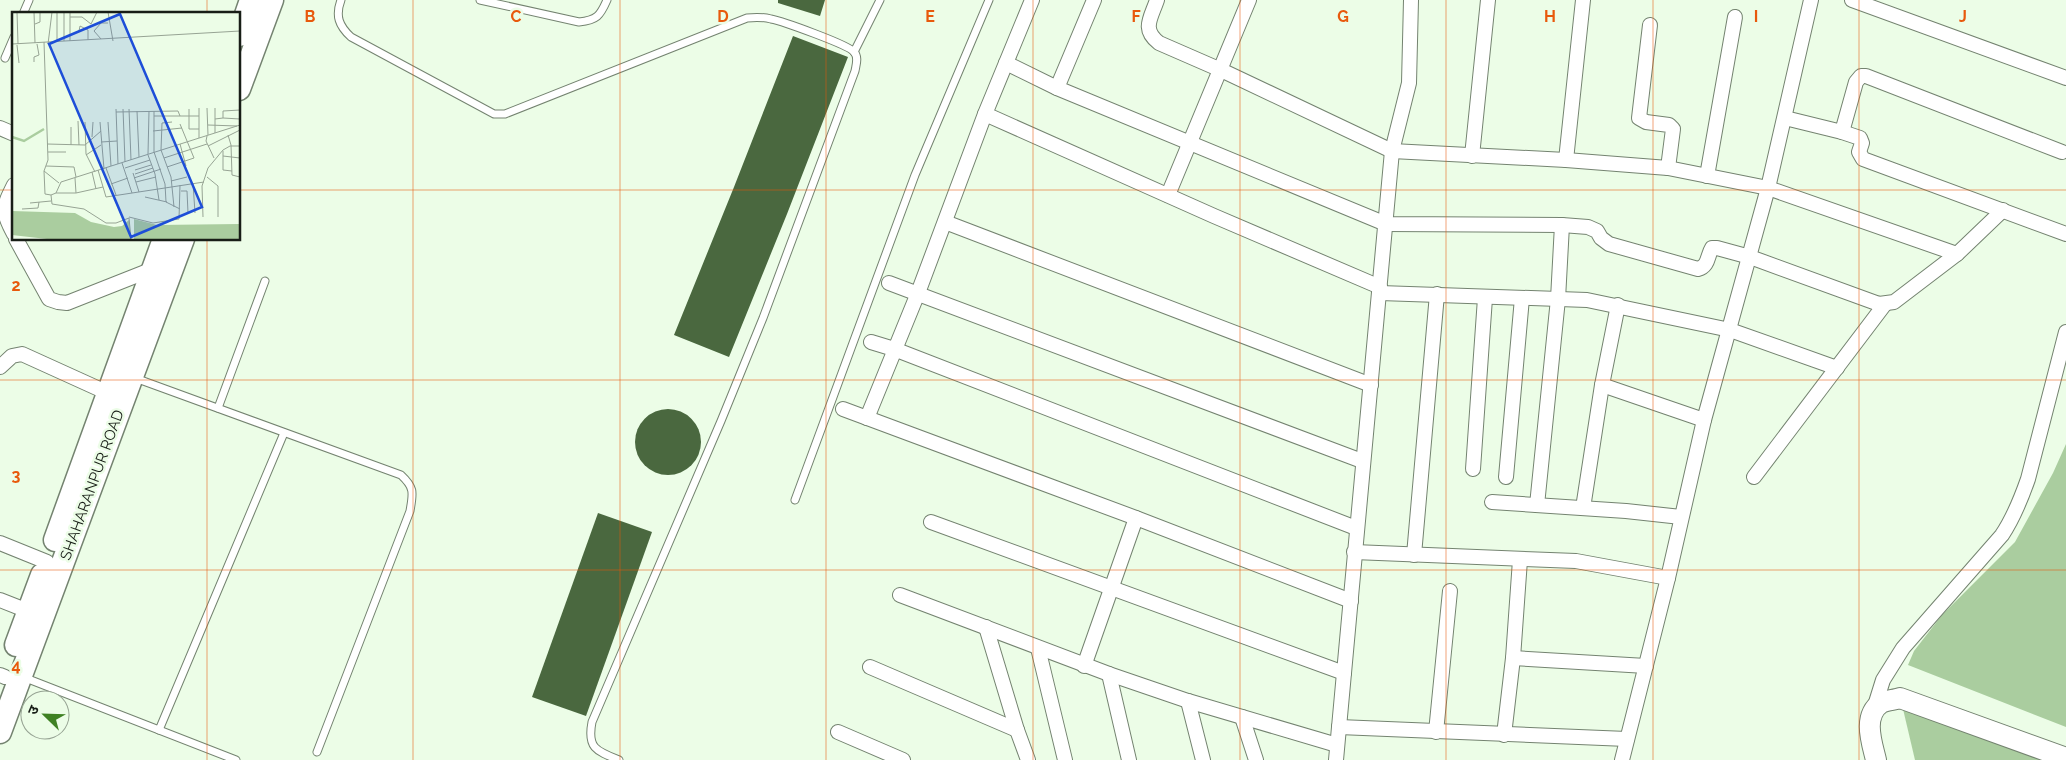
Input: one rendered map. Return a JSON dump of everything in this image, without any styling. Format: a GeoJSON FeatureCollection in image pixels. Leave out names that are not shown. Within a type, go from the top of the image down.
{"type":"FeatureCollection","features":[{"type":"Feature","properties":{"kind":"main road"},"geometry":{"type":"LineString","coordinates":[[240,31],[251,0]]}},
{"type":"Feature","properties":{"kind":"main road"},"geometry":{"type":"LineString","coordinates":[[240,86],[272,0]]}},
{"type":"Feature","properties":{"kind":"main road","name":"SHAHARANPUR ROAD"},"geometry":{"type":"LineString","coordinates":[[0,732],[6,680],[28,611],[108,393],[124,374],[164,240]]}},
{"type":"Feature","properties":{"kind":"main road","name":"SHAHARANPUR ROAD"},"geometry":{"type":"LineString","coordinates":[[6,680],[124,374],[183,240]]}},
{"type":"Feature","properties":{"kind":"street"},"geometry":{"type":"LineString","coordinates":[[867,418],[918,293],[985,114],[1032,0]]}},
{"type":"Feature","properties":{"kind":"street"},"geometry":{"type":"LineString","coordinates":[[1057,88],[1094,0]]}},
{"type":"Feature","properties":{"kind":"street"},"geometry":{"type":"LineString","coordinates":[[1157,0],[1148,23],[1148,32],[1159,43],[1221,70],[1392,151],[1566,160],[1668,168],[1768,188],[1957,254]]}},
{"type":"Feature","properties":{"kind":"street"},"geometry":{"type":"LineString","coordinates":[[1168,195],[1249,0]]}},
{"type":"Feature","properties":{"kind":"street"},"geometry":{"type":"LineString","coordinates":[[1336,760],[1392,151],[1409,83],[1411,0]]}},
{"type":"Feature","properties":{"kind":"street"},"geometry":{"type":"LineString","coordinates":[[1472,156],[1488,0]]}},
{"type":"Feature","properties":{"kind":"street"},"geometry":{"type":"LineString","coordinates":[[1566,160],[1583,0]]}},
{"type":"Feature","properties":{"kind":"street"},"geometry":{"type":"LineString","coordinates":[[1622,760],[1668,578],[1704,420],[1768,188],[1810,0]]}},
{"type":"Feature","properties":{"kind":"street"},"geometry":{"type":"LineString","coordinates":[[1852,0],[2066,78]]}},
{"type":"Feature","properties":{"kind":"street"},"geometry":{"type":"LineString","coordinates":[[1708,176],[1735,17]]}},
{"type":"Feature","properties":{"kind":"street"},"geometry":{"type":"LineString","coordinates":[[1650,26],[1639,118],[1646,122],[1669,125],[1673,129],[1668,168]]}},
{"type":"Feature","properties":{"kind":"street"},"geometry":{"type":"LineString","coordinates":[[1006,63],[1057,88],[1386,224],[1562,225],[1592,228],[1609,244],[1698,269],[1703,268],[1707,263],[1712,248],[1717,248],[1750,257],[1879,304],[1894,302],[1957,254],[2003,210]]}},
{"type":"Feature","properties":{"kind":"street"},"geometry":{"type":"LineString","coordinates":[[1842,132],[1856,82],[1861,76],[1866,76],[2062,152]]}},
{"type":"Feature","properties":{"kind":"street"},"geometry":{"type":"LineString","coordinates":[[985,114],[1380,290],[1484,298],[1587,300],[1618,305],[1730,330],[1837,368]]}},
{"type":"Feature","properties":{"kind":"street"},"geometry":{"type":"LineString","coordinates":[[1785,118],[1842,132],[1861,140],[1859,152],[1863,159],[2066,234]]}},
{"type":"Feature","properties":{"kind":"street"},"geometry":{"type":"LineString","coordinates":[[0,128],[12,133]]}},
{"type":"Feature","properties":{"kind":"street"},"geometry":{"type":"LineString","coordinates":[[12,189],[4,205],[4,214],[12,230]]}},
{"type":"Feature","properties":{"kind":"street"},"geometry":{"type":"LineString","coordinates":[[945,222],[1371,385]]}},
{"type":"Feature","properties":{"kind":"street"},"geometry":{"type":"LineString","coordinates":[[1537,505],[1558,299],[1562,225]]}},
{"type":"Feature","properties":{"kind":"street"},"geometry":{"type":"LineString","coordinates":[[17,240],[49,299],[58,302],[68,302],[154,269]]}},
{"type":"Feature","properties":{"kind":"street"},"geometry":{"type":"LineString","coordinates":[[890,283],[1362,461]]}},
{"type":"Feature","properties":{"kind":"street"},"geometry":{"type":"LineString","coordinates":[[1414,555],[1437,294]]}},
{"type":"Feature","properties":{"kind":"street"},"geometry":{"type":"LineString","coordinates":[[1473,469],[1484,298]]}},
{"type":"Feature","properties":{"kind":"street"},"geometry":{"type":"LineString","coordinates":[[1506,477],[1522,298]]}},
{"type":"Feature","properties":{"kind":"street"},"geometry":{"type":"LineString","coordinates":[[1754,477],[1885,304]]}},
{"type":"Feature","properties":{"kind":"street"},"geometry":{"type":"LineString","coordinates":[[1583,508],[1602,385],[1618,305]]}},
{"type":"Feature","properties":{"kind":"street"},"geometry":{"type":"LineString","coordinates":[[1876,760],[1870,732],[1870,722],[1883,680],[1903,648],[2002,535],[2020,502],[2028,479],[2066,332]]}},
{"type":"Feature","properties":{"kind":"street"},"geometry":{"type":"LineString","coordinates":[[871,342],[894,349],[1356,528]]}},
{"type":"Feature","properties":{"kind":"street"},"geometry":{"type":"LineString","coordinates":[[0,367],[12,356],[22,354],[108,393]]}},
{"type":"Feature","properties":{"kind":"street"},"geometry":{"type":"LineString","coordinates":[[1602,385],[1704,420]]}},
{"type":"Feature","properties":{"kind":"street"},"geometry":{"type":"LineString","coordinates":[[843,409],[1136,518],[1351,601]]}},
{"type":"Feature","properties":{"kind":"street"},"geometry":{"type":"LineString","coordinates":[[1492,502],[1626,510],[1681,517]]}},
{"type":"Feature","properties":{"kind":"street"},"geometry":{"type":"LineString","coordinates":[[1084,666],[1136,518]]}},
{"type":"Feature","properties":{"kind":"street"},"geometry":{"type":"LineString","coordinates":[[932,522],[1344,673]]}},
{"type":"Feature","properties":{"kind":"street"},"geometry":{"type":"LineString","coordinates":[[0,543],[47,562]]}},
{"type":"Feature","properties":{"kind":"street"},"geometry":{"type":"LineString","coordinates":[[1354,552],[1593,563],[1668,578]]}},
{"type":"Feature","properties":{"kind":"street"},"geometry":{"type":"LineString","coordinates":[[1504,735],[1513,658],[1520,560]]}},
{"type":"Feature","properties":{"kind":"street"},"geometry":{"type":"LineString","coordinates":[[1436,732],[1450,591]]}},
{"type":"Feature","properties":{"kind":"street"},"geometry":{"type":"LineString","coordinates":[[900,595],[1084,666],[1188,701],[1337,745]]}},
{"type":"Feature","properties":{"kind":"street"},"geometry":{"type":"LineString","coordinates":[[0,600],[28,611]]}},
{"type":"Feature","properties":{"kind":"street"},"geometry":{"type":"LineString","coordinates":[[986,627],[1028,760]]}},
{"type":"Feature","properties":{"kind":"street"},"geometry":{"type":"LineString","coordinates":[[1038,648],[1065,760]]}},
{"type":"Feature","properties":{"kind":"street"},"geometry":{"type":"LineString","coordinates":[[1513,658],[1646,666]]}},
{"type":"Feature","properties":{"kind":"street"},"geometry":{"type":"LineString","coordinates":[[870,667],[1017,730]]}},
{"type":"Feature","properties":{"kind":"street"},"geometry":{"type":"LineString","coordinates":[[1109,674],[1128,760]]}},
{"type":"Feature","properties":{"kind":"street"},"geometry":{"type":"LineString","coordinates":[[1873,712],[1881,703],[1900,698],[2066,758]]}},
{"type":"Feature","properties":{"kind":"street"},"geometry":{"type":"LineString","coordinates":[[1188,701],[1203,760]]}},
{"type":"Feature","properties":{"kind":"street"},"geometry":{"type":"LineString","coordinates":[[1242,717],[1256,760]]}},
{"type":"Feature","properties":{"kind":"street"},"geometry":{"type":"LineString","coordinates":[[1339,727],[1627,739]]}},
{"type":"Feature","properties":{"kind":"street"},"geometry":{"type":"LineString","coordinates":[[838,732],[903,760]]}},
{"type":"Feature","properties":{"kind":"lane"},"geometry":{"type":"LineString","coordinates":[[24,12],[28,0]]}},
{"type":"Feature","properties":{"kind":"lane"},"geometry":{"type":"LineString","coordinates":[[341,0],[338,20],[343,30],[352,37],[494,114],[505,114],[748,18],[773,19],[843,45],[854,52],[857,59],[855,71],[762,318],[714,439],[592,722],[590,735],[592,745],[601,753],[619,760]]}},
{"type":"Feature","properties":{"kind":"lane"},"geometry":{"type":"LineString","coordinates":[[480,0],[579,22],[592,20],[602,12],[607,0]]}},
{"type":"Feature","properties":{"kind":"lane"},"geometry":{"type":"LineString","coordinates":[[854,52],[880,0]]}},
{"type":"Feature","properties":{"kind":"lane"},"geometry":{"type":"LineString","coordinates":[[795,500],[908,193],[989,0]]}},
{"type":"Feature","properties":{"kind":"lane"},"geometry":{"type":"LineString","coordinates":[[5,58],[12,42]]}},
{"type":"Feature","properties":{"kind":"lane"},"geometry":{"type":"LineString","coordinates":[[218,408],[264,281]]}},
{"type":"Feature","properties":{"kind":"lane"},"geometry":{"type":"LineString","coordinates":[[124,374],[401,475],[411,484],[413,495],[410,511],[317,752]]}},
{"type":"Feature","properties":{"kind":"lane"},"geometry":{"type":"LineString","coordinates":[[160,730],[284,433]]}},
{"type":"Feature","properties":{"kind":"lane"},"geometry":{"type":"LineString","coordinates":[[6,680],[160,730],[236,760]]}},
{"type":"Feature","properties":{"kind":"shaded area"},"geometry":{"type":"Polygon","coordinates":[[[2066,444],[2066,727],[1908,665],[1914,651],[1942,615],[2015,542],[2053,473],[2066,444]]]}},
{"type":"Feature","properties":{"kind":"shaded area"},"geometry":{"type":"Polygon","coordinates":[[[1903,709],[2045,760],[1915,760],[1903,709]]]}},
{"type":"Feature","properties":{"kind":"building"},"geometry":{"type":"Polygon","coordinates":[[[778,0],[825,0],[820,16],[778,3],[778,0]]]}},
{"type":"Feature","properties":{"kind":"building"},"geometry":{"type":"Polygon","coordinates":[[[793,36],[848,57],[729,357],[674,335],[793,36]]]}},
{"type":"Feature","properties":{"kind":"building"},"geometry":{"type":"Polygon","coordinates":[[[674,409],[692,418],[699,429],[701,442],[699,455],[692,466],[681,473],[662,475],[644,466],[637,455],[635,436],[644,418],[655,411],[674,409]]]}},
{"type":"Feature","properties":{"kind":"building"},"geometry":{"type":"Polygon","coordinates":[[[598,513],[652,532],[586,716],[532,697],[598,513]]]}}]}
